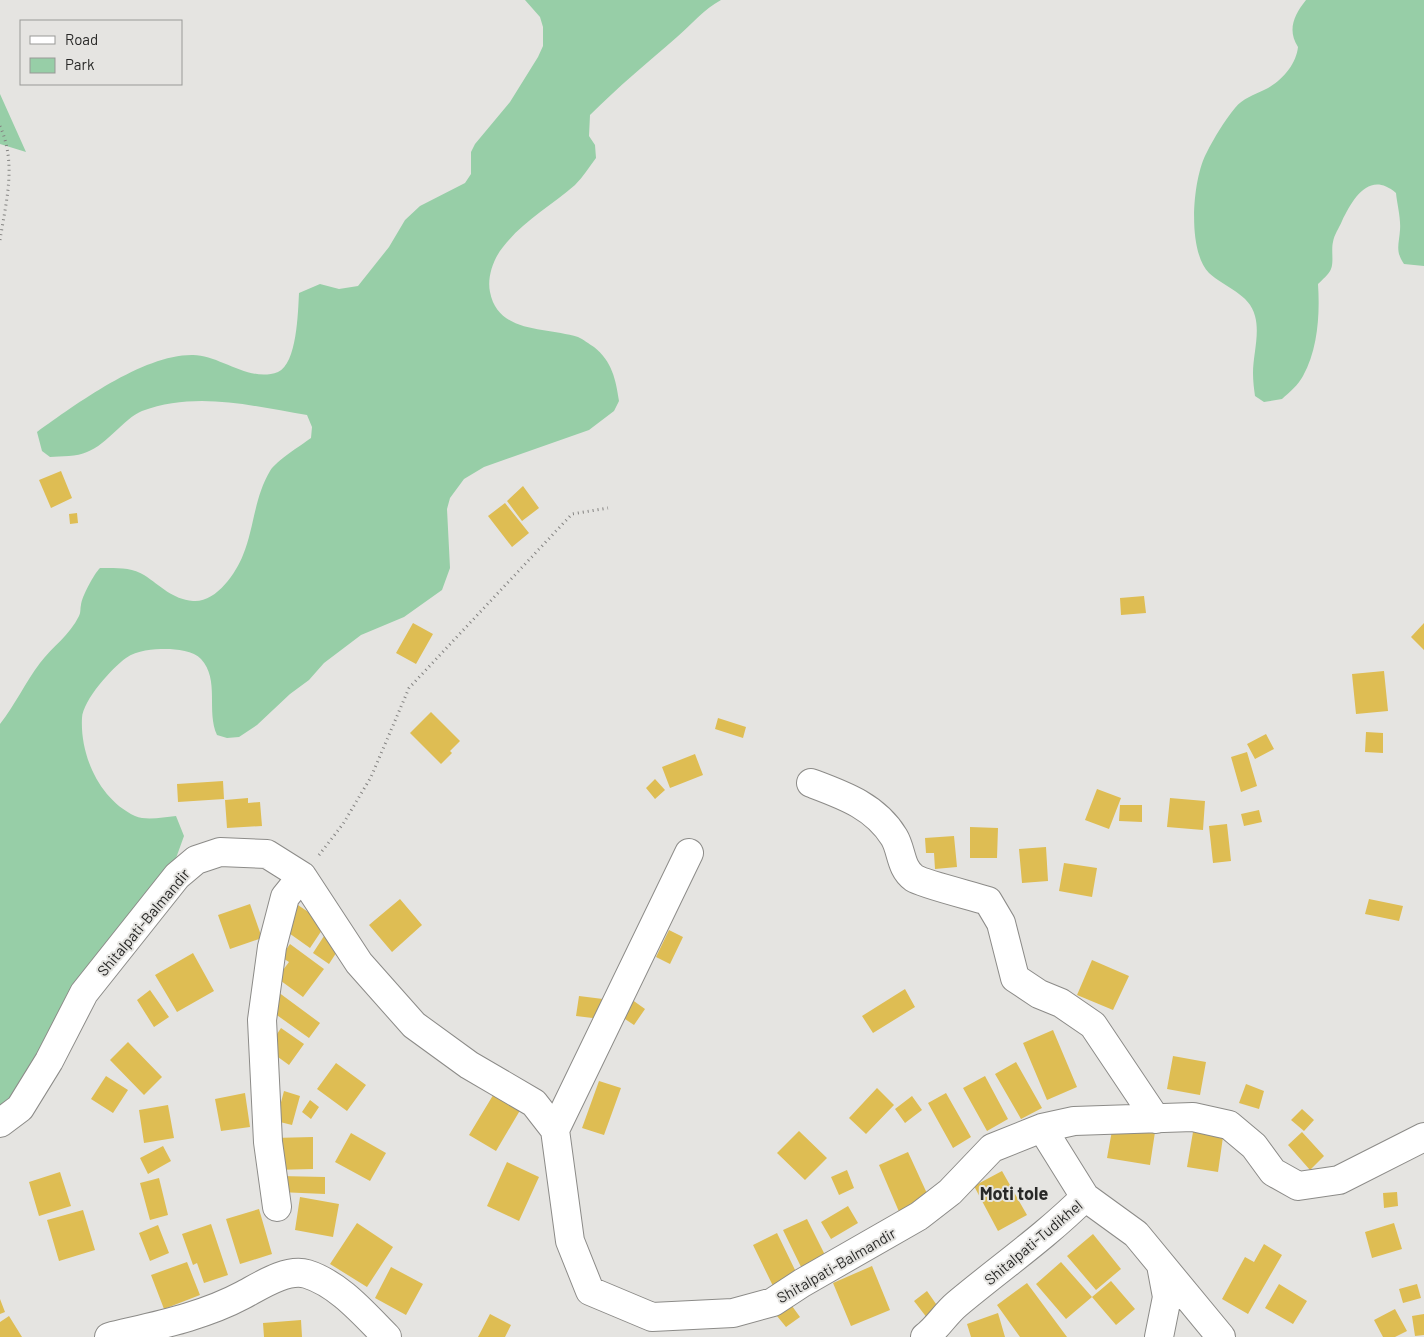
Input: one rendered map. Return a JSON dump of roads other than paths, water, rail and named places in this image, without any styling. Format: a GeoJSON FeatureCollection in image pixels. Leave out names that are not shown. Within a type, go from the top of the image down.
{"type":"FeatureCollection","features":[{"type":"Feature","properties":{"kind":"street"},"geometry":{"type":"LineString","coordinates":[[812,783],[851,798],[874,813],[894,837],[906,870],[915,879],[988,901],[1001,923],[1015,978],[1039,994],[1061,1003],[1093,1025],[1156,1119]]}},
{"type":"Feature","properties":{"kind":"street","name":"Shitalpati-Balmandir"},"geometry":{"type":"LineString","coordinates":[[0,1123],[20,1108],[49,1061],[84,993],[177,876],[196,860],[220,852],[267,854],[302,876],[359,963],[414,1025],[469,1065],[534,1103],[555,1130],[570,1241],[590,1291],[652,1317],[733,1313],[773,1302],[802,1283],[920,1216],[950,1192],[992,1148],[1042,1128],[1074,1121],[1193,1117],[1229,1125],[1254,1146],[1273,1172],[1298,1186],[1339,1180],[1424,1137]]}},
{"type":"Feature","properties":{"kind":"street"},"geometry":{"type":"LineString","coordinates":[[555,1130],[689,853]]}},
{"type":"Feature","properties":{"kind":"street"},"geometry":{"type":"LineString","coordinates":[[278,1207],[268,1142],[262,1020],[272,946],[286,897],[302,876]]}},
{"type":"Feature","properties":{"kind":"street"},"geometry":{"type":"LineString","coordinates":[[1042,1128],[1085,1197]]}},
{"type":"Feature","properties":{"kind":"street","name":"Shitalpati-Tudikhel"},"geometry":{"type":"LineString","coordinates":[[925,1337],[938,1328],[955,1306],[1005,1267],[1085,1197],[1136,1234],[1221,1337]]}},
{"type":"Feature","properties":{"kind":"street"},"geometry":{"type":"LineString","coordinates":[[1159,1337],[1167,1297],[1161,1264]]}},
{"type":"Feature","properties":{"kind":"street"},"geometry":{"type":"LineString","coordinates":[[109,1337],[188,1317],[241,1296],[268,1280],[306,1273],[336,1287],[387,1337]]}},
{"type":"Feature","properties":{"kind":"district","name":"Moti tole"},"geometry":{"type":"Point","coordinates":[1014,1193]}}]}
